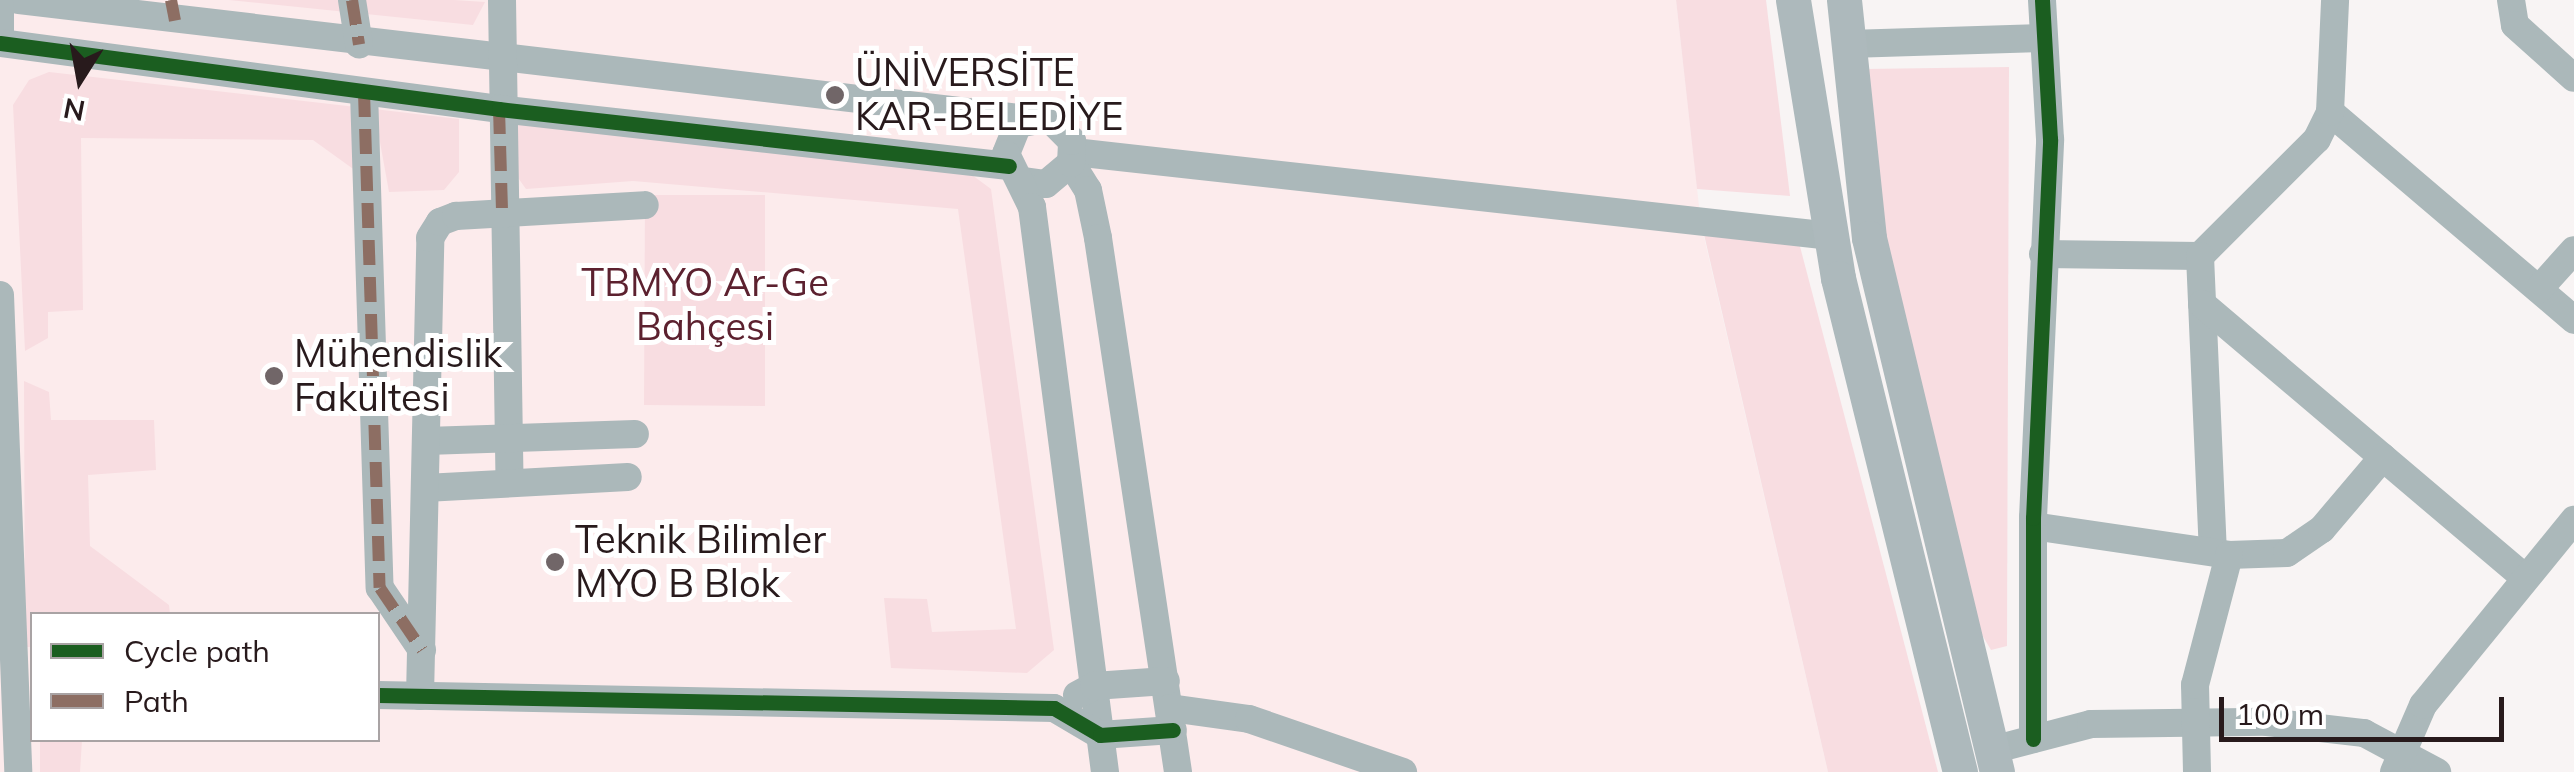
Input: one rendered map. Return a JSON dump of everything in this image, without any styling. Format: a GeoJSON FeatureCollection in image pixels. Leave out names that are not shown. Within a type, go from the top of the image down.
{"type":"FeatureCollection","features":[{"type":"Feature","properties":{"kind":"main road"},"geometry":{"type":"LineString","coordinates":[[1793,0],[1831,236],[1960,772]]}},
{"type":"Feature","properties":{"kind":"main road"},"geometry":{"type":"LineString","coordinates":[[1844,0],[1869,238],[1886,323],[1994,761]]}},
{"type":"Feature","properties":{"kind":"street"},"geometry":{"type":"LineString","coordinates":[[19,0],[173,10],[359,44],[1060,123],[1088,190],[1098,238],[1178,772]]}},
{"type":"Feature","properties":{"kind":"street"},"geometry":{"type":"LineString","coordinates":[[352,0],[359,44]]}},
{"type":"Feature","properties":{"kind":"street"},"geometry":{"type":"LineString","coordinates":[[502,0],[499,109],[510,483]]}},
{"type":"Feature","properties":{"kind":"street"},"geometry":{"type":"LineString","coordinates":[[2033,739],[2033,526],[2050,138],[2042,0]]}},
{"type":"Feature","properties":{"kind":"street"},"geometry":{"type":"LineString","coordinates":[[2044,254],[2200,256],[2317,138],[2330,112],[2335,0]]}},
{"type":"Feature","properties":{"kind":"street"},"geometry":{"type":"LineString","coordinates":[[2511,0],[2515,25],[2574,78]]}},
{"type":"Feature","properties":{"kind":"street"},"geometry":{"type":"LineString","coordinates":[[0,7],[0,34]]}},
{"type":"Feature","properties":{"kind":"street"},"geometry":{"type":"LineString","coordinates":[[1848,44],[2044,38]]}},
{"type":"Feature","properties":{"kind":"street"},"geometry":{"type":"LineString","coordinates":[[0,43],[1017,173],[1046,184],[1072,158]]}},
{"type":"Feature","properties":{"kind":"street"},"geometry":{"type":"LineString","coordinates":[[364,92],[380,588],[422,650]]}},
{"type":"Feature","properties":{"kind":"street"},"geometry":{"type":"LineString","coordinates":[[2330,112],[2574,320]]}},
{"type":"Feature","properties":{"kind":"street"},"geometry":{"type":"LineString","coordinates":[[1027,118],[1008,138],[1017,173],[1105,772]]}},
{"type":"Feature","properties":{"kind":"street"},"geometry":{"type":"LineString","coordinates":[[1072,158],[1831,236]]}},
{"type":"Feature","properties":{"kind":"street"},"geometry":{"type":"LineString","coordinates":[[420,696],[430,238],[440,222],[456,216],[645,205]]}},
{"type":"Feature","properties":{"kind":"street"},"geometry":{"type":"LineString","coordinates":[[2539,289],[2574,250]]}},
{"type":"Feature","properties":{"kind":"street"},"geometry":{"type":"LineString","coordinates":[[2197,772],[2199,721],[2195,686],[2221,554],[2200,256]]}},
{"type":"Feature","properties":{"kind":"street"},"geometry":{"type":"LineString","coordinates":[[0,295],[18,772]]}},
{"type":"Feature","properties":{"kind":"street"},"geometry":{"type":"LineString","coordinates":[[2202,304],[2524,577]]}},
{"type":"Feature","properties":{"kind":"street"},"geometry":{"type":"LineString","coordinates":[[426,441],[636,434]]}},
{"type":"Feature","properties":{"kind":"street"},"geometry":{"type":"LineString","coordinates":[[2033,526],[2221,554],[2263,556],[2305,545],[2383,458]]}},
{"type":"Feature","properties":{"kind":"street"},"geometry":{"type":"LineString","coordinates":[[425,488],[628,477]]}},
{"type":"Feature","properties":{"kind":"street"},"geometry":{"type":"LineString","coordinates":[[2398,761],[2423,705],[2574,520]]}},
{"type":"Feature","properties":{"kind":"street"},"geometry":{"type":"LineString","coordinates":[[380,695],[1054,708],[1094,686],[1170,706],[1249,720],[1403,772]]}},
{"type":"Feature","properties":{"kind":"street"},"geometry":{"type":"LineString","coordinates":[[1100,736],[1170,706]]}},
{"type":"Feature","properties":{"kind":"street"},"geometry":{"type":"LineString","coordinates":[[1054,708],[1100,736]]}},
{"type":"Feature","properties":{"kind":"street"},"geometry":{"type":"LineString","coordinates":[[1994,761],[2033,739],[2091,724],[2199,721],[2329,726],[2398,761],[2436,772]]}},
{"type":"Feature","properties":{"kind":"shaded area"},"geometry":{"type":"Polygon","coordinates":[[[0,0],[1676,0],[1701,224],[1828,772],[0,772],[0,0]]]}},
{"type":"Feature","properties":{"kind":"green space"},"geometry":{"type":"Polygon","coordinates":[[[229,0],[454,0],[485,2],[473,25],[229,0]]]}},
{"type":"Feature","properties":{"kind":"green space"},"geometry":{"type":"Polygon","coordinates":[[[1676,0],[1766,0],[1790,196],[1697,189],[1676,0]]]}},
{"type":"Feature","properties":{"kind":"green space"},"geometry":{"type":"Polygon","coordinates":[[[2009,67],[2007,646],[1991,650],[1978,628],[1893,287],[1864,69],[2009,67]]]}},
{"type":"Feature","properties":{"kind":"green space"},"geometry":{"type":"Polygon","coordinates":[[[49,72],[356,107],[356,171],[313,140],[81,138],[83,310],[48,312],[48,338],[25,351],[13,105],[29,80],[49,72]]]}},
{"type":"Feature","properties":{"kind":"green space"},"geometry":{"type":"Polygon","coordinates":[[[374,109],[459,119],[459,172],[444,190],[389,192],[374,109]]]}},
{"type":"Feature","properties":{"kind":"green space"},"geometry":{"type":"Polygon","coordinates":[[[506,123],[968,172],[991,189],[1054,650],[1027,673],[891,668],[884,598],[927,599],[932,632],[1016,629],[958,209],[633,181],[526,189],[516,175],[506,123]]]}},
{"type":"Feature","properties":{"kind":"green space","name":"TBMYO Ar-Ge Bahçesi"},"geometry":{"type":"Polygon","coordinates":[[[645,195],[765,195],[765,406],[644,405],[645,195]]]}},
{"type":"Feature","properties":{"kind":"green space"},"geometry":{"type":"Polygon","coordinates":[[[1703,230],[1797,235],[1938,772],[1828,772],[1703,230]]]}},
{"type":"Feature","properties":{"kind":"green space"},"geometry":{"type":"Polygon","coordinates":[[[24,381],[49,392],[51,420],[154,420],[156,470],[88,475],[90,546],[169,605],[170,612],[30,612],[30,647],[25,647],[24,381]]]}},
{"type":"Feature","properties":{"kind":"green space"},"geometry":{"type":"Polygon","coordinates":[[[40,742],[82,742],[80,772],[40,772],[40,742]]]}},
{"type":"Feature","properties":{"kind":"marked path"},"geometry":{"type":"LineString","coordinates":[[171,0],[175,21]]}},
{"type":"Feature","properties":{"kind":"marked path"},"geometry":{"type":"LineString","coordinates":[[352,0],[359,44]]}},
{"type":"Feature","properties":{"kind":"marked path"},"geometry":{"type":"LineString","coordinates":[[364,92],[380,588],[422,650]]}},
{"type":"Feature","properties":{"kind":"marked path"},"geometry":{"type":"LineString","coordinates":[[499,109],[502,213]]}},
{"type":"Feature","properties":{"kind":"cycle path"},"geometry":{"type":"LineString","coordinates":[[2033,739],[2033,518],[2050,139],[2042,0]]}},
{"type":"Feature","properties":{"kind":"cycle path"},"geometry":{"type":"LineString","coordinates":[[0,43],[499,109],[1009,166]]}},
{"type":"Feature","properties":{"kind":"cycle path"},"geometry":{"type":"LineString","coordinates":[[380,695],[1054,708],[1100,735],[1173,730]]}},
{"type":"Feature","properties":{"kind":"place","name":"ÜNİVERSİTE KAR-BELEDİYE"},"geometry":{"type":"Point","coordinates":[835,95]}},
{"type":"Feature","properties":{"kind":"place","name":"Mühendislik Fakültesi"},"geometry":{"type":"Point","coordinates":[274,376]}},
{"type":"Feature","properties":{"kind":"place","name":"Teknik Bilimler MYO B Blok"},"geometry":{"type":"Point","coordinates":[555,562]}}]}
